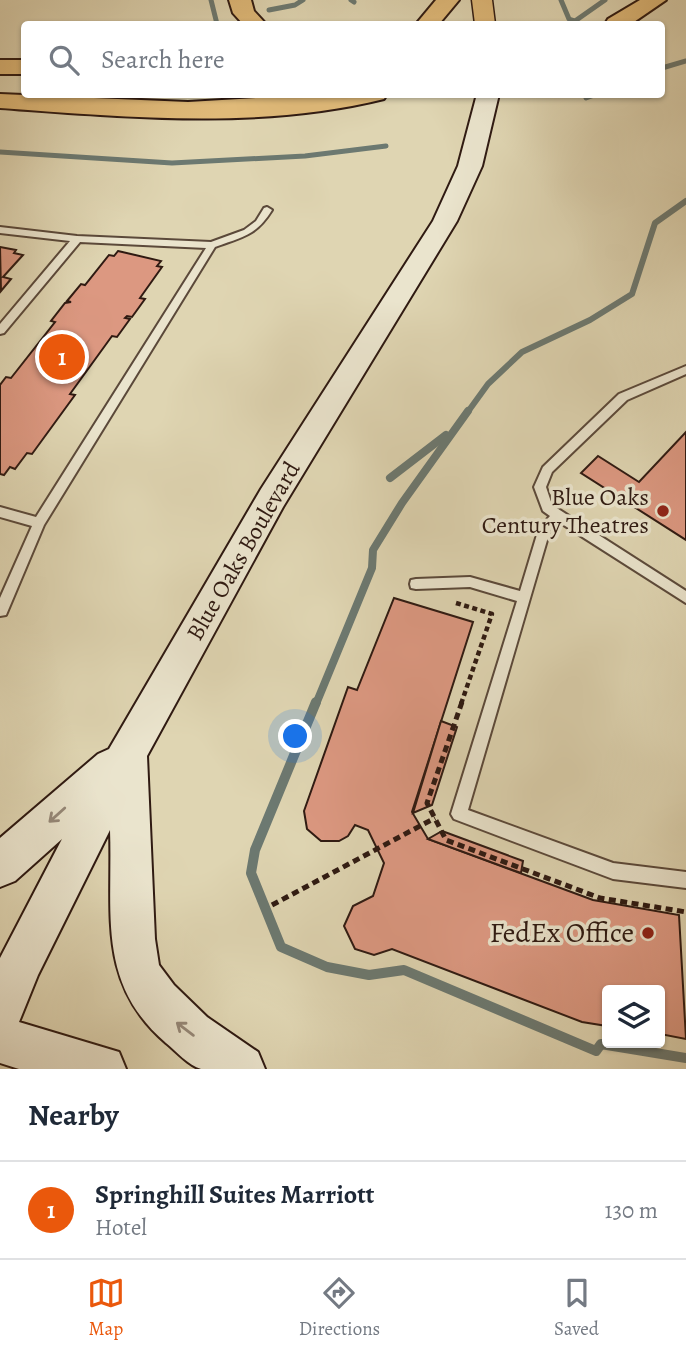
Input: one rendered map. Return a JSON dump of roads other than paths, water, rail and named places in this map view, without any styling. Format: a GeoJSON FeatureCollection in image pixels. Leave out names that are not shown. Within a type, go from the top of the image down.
{"type":"FeatureCollection","features":[{"type":"Feature","properties":{"kind":"highway"},"geometry":{"type":"LineString","coordinates":[[240,0],[244,13],[252,21]]}},
{"type":"Feature","properties":{"kind":"highway"},"geometry":{"type":"LineString","coordinates":[[430,21],[447,0]]}},
{"type":"Feature","properties":{"kind":"highway"},"geometry":{"type":"LineString","coordinates":[[621,21],[655,0]]}},
{"type":"Feature","properties":{"kind":"highway"},"geometry":{"type":"LineString","coordinates":[[0,67],[21,66]]}},
{"type":"Feature","properties":{"kind":"highway"},"geometry":{"type":"LineString","coordinates":[[0,101],[140,110],[197,110],[258,109],[344,98]]}},
{"type":"Feature","properties":{"kind":"main road"},"geometry":{"type":"LineString","coordinates":[[482,0],[485,21]]}},
{"type":"Feature","properties":{"kind":"main road","name":"Blue Oaks Boulevard"},"geometry":{"type":"LineString","coordinates":[[0,1013],[21,962],[127,754],[272,498],[445,221],[470,166],[486,104]]}},
{"type":"Feature","properties":{"kind":"main road"},"geometry":{"type":"LineString","coordinates":[[0,866],[127,754]]}},
{"type":"Feature","properties":{"kind":"main road"},"geometry":{"type":"LineString","coordinates":[[127,754],[133,937],[141,974],[146,987],[180,1026],[241,1069]]}},
{"type":"Feature","properties":{"kind":"main road"},"geometry":{"type":"LineString","coordinates":[[0,1040],[102,1069]]}},
{"type":"Feature","properties":{"kind":"lane"},"geometry":{"type":"LineString","coordinates":[[0,230],[77,239],[212,245],[247,232],[259,223],[267,209]]}},
{"type":"Feature","properties":{"kind":"lane"},"geometry":{"type":"LineString","coordinates":[[0,331],[77,239]]}},
{"type":"Feature","properties":{"kind":"lane"},"geometry":{"type":"LineString","coordinates":[[0,611],[39,523],[212,245]]}},
{"type":"Feature","properties":{"kind":"lane"},"geometry":{"type":"LineString","coordinates":[[686,370],[623,397],[547,470],[540,487],[547,508],[686,598]]}},
{"type":"Feature","properties":{"kind":"lane"},"geometry":{"type":"LineString","coordinates":[[0,512],[39,523]]}},
{"type":"Feature","properties":{"kind":"lane"},"geometry":{"type":"LineString","coordinates":[[558,515],[545,528],[459,814],[613,871],[686,880]]}},
{"type":"Feature","properties":{"kind":"lane"},"geometry":{"type":"LineString","coordinates":[[416,584],[470,582],[524,598]]}},
{"type":"Feature","properties":{"kind":"waterway"},"geometry":{"type":"LineString","coordinates":[[211,0],[216,21]]}},
{"type":"Feature","properties":{"kind":"waterway"},"geometry":{"type":"LineString","coordinates":[[269,10],[295,5],[303,0]]}},
{"type":"Feature","properties":{"kind":"waterway"},"geometry":{"type":"LineString","coordinates":[[561,0],[569,19],[575,21],[605,0]]}},
{"type":"Feature","properties":{"kind":"waterway"},"geometry":{"type":"LineString","coordinates":[[665,67],[686,61]]}},
{"type":"Feature","properties":{"kind":"waterway"},"geometry":{"type":"LineString","coordinates":[[0,152],[172,163],[305,156],[386,146]]}},
{"type":"Feature","properties":{"kind":"waterway"},"geometry":{"type":"LineString","coordinates":[[467,413],[488,384],[522,352],[590,320],[632,294],[655,223],[686,201]]}},
{"type":"Feature","properties":{"kind":"waterway"},"geometry":{"type":"LineString","coordinates":[[316,704],[372,568],[373,550],[402,503],[468,411]]}},
{"type":"Feature","properties":{"kind":"waterway"},"geometry":{"type":"LineString","coordinates":[[390,478],[446,435]]}},
{"type":"Feature","properties":{"kind":"waterway"},"geometry":{"type":"LineString","coordinates":[[316,702],[255,850],[251,873],[281,947],[327,967],[369,975],[404,970],[596,1051],[601,1044],[686,1058]]}},
{"type":"Feature","properties":{"kind":"place","name":"Springhill Suites Marriott"},"geometry":{"type":"Point","coordinates":[62,357]}},
{"type":"Feature","properties":{"kind":"place","name":"Blue Oaks Century Theatres"},"geometry":{"type":"Point","coordinates":[663,511]}},
{"type":"Feature","properties":{"kind":"place","name":"FedEx Office"},"geometry":{"type":"Point","coordinates":[648,933]}}]}
